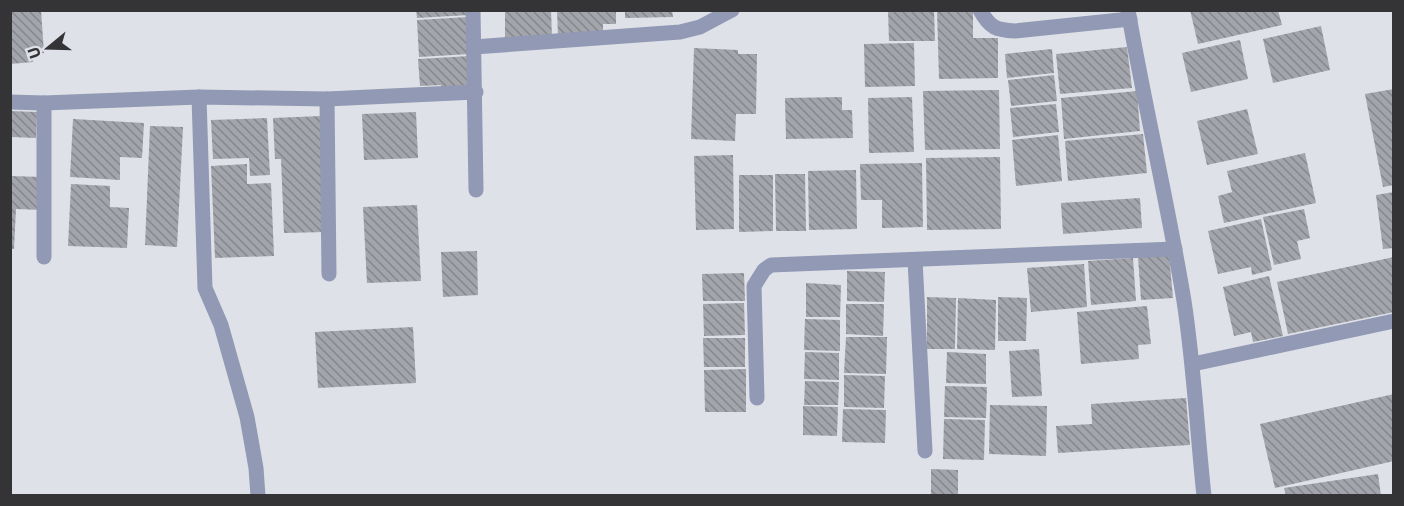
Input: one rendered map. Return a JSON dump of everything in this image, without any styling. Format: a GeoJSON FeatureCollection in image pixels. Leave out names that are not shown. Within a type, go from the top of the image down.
{"type":"FeatureCollection","features":[{"type":"Feature","properties":{"kind":"street"},"geometry":{"type":"LineString","coordinates":[[473,10],[476,190]]}},
{"type":"Feature","properties":{"kind":"street"},"geometry":{"type":"LineString","coordinates":[[474,47],[680,32],[700,27],[732,10]]}},
{"type":"Feature","properties":{"kind":"street"},"geometry":{"type":"LineString","coordinates":[[980,10],[987,22],[997,30],[1015,31],[1129,15],[1175,249],[1193,364],[1203,495]]}},
{"type":"Feature","properties":{"kind":"street"},"geometry":{"type":"LineString","coordinates":[[10,102],[44,103],[198,97],[327,99],[476,92]]}},
{"type":"Feature","properties":{"kind":"street"},"geometry":{"type":"LineString","coordinates":[[198,97],[205,288],[221,325],[247,417],[258,495]]}},
{"type":"Feature","properties":{"kind":"street"},"geometry":{"type":"LineString","coordinates":[[327,99],[329,274]]}},
{"type":"Feature","properties":{"kind":"street"},"geometry":{"type":"LineString","coordinates":[[44,103],[44,257]]}},
{"type":"Feature","properties":{"kind":"street"},"geometry":{"type":"LineString","coordinates":[[757,398],[754,286],[764,270],[771,265],[1175,249]]}},
{"type":"Feature","properties":{"kind":"street"},"geometry":{"type":"LineString","coordinates":[[915,260],[925,451]]}},
{"type":"Feature","properties":{"kind":"street"},"geometry":{"type":"LineString","coordinates":[[1193,364],[1394,321]]}},
{"type":"Feature","properties":{"kind":"building"},"geometry":{"type":"Polygon","coordinates":[[[10,10],[41,10],[44,53],[32,55],[33,62],[10,64],[10,10]]]}},
{"type":"Feature","properties":{"kind":"building"},"geometry":{"type":"Polygon","coordinates":[[[416,10],[469,10],[469,15],[417,18],[416,10]]]}},
{"type":"Feature","properties":{"kind":"building"},"geometry":{"type":"Polygon","coordinates":[[[505,10],[551,10],[552,37],[505,38],[505,10]]]}},
{"type":"Feature","properties":{"kind":"building"},"geometry":{"type":"Polygon","coordinates":[[[557,10],[616,10],[616,24],[603,24],[603,35],[558,36],[557,10]]]}},
{"type":"Feature","properties":{"kind":"building"},"geometry":{"type":"Polygon","coordinates":[[[625,10],[672,10],[673,17],[625,18],[625,10]]]}},
{"type":"Feature","properties":{"kind":"building"},"geometry":{"type":"Polygon","coordinates":[[[888,10],[934,10],[935,41],[889,41],[888,10]]]}},
{"type":"Feature","properties":{"kind":"building"},"geometry":{"type":"Polygon","coordinates":[[[937,10],[973,10],[973,38],[998,38],[998,78],[939,79],[937,10]]]}},
{"type":"Feature","properties":{"kind":"building"},"geometry":{"type":"Polygon","coordinates":[[[1190,10],[1278,10],[1282,25],[1198,44],[1190,10]]]}},
{"type":"Feature","properties":{"kind":"building"},"geometry":{"type":"Polygon","coordinates":[[[468,17],[470,54],[419,57],[417,20],[468,17]]]}},
{"type":"Feature","properties":{"kind":"building"},"geometry":{"type":"Polygon","coordinates":[[[1321,26],[1330,70],[1273,83],[1263,39],[1321,26]]]}},
{"type":"Feature","properties":{"kind":"building"},"geometry":{"type":"Polygon","coordinates":[[[1240,40],[1248,79],[1191,92],[1182,53],[1240,40]]]}},
{"type":"Feature","properties":{"kind":"building"},"geometry":{"type":"Polygon","coordinates":[[[914,43],[915,86],[865,87],[864,44],[914,43]]]}},
{"type":"Feature","properties":{"kind":"building"},"geometry":{"type":"Polygon","coordinates":[[[1127,47],[1132,88],[1060,94],[1056,54],[1127,47]]]}},
{"type":"Feature","properties":{"kind":"building"},"geometry":{"type":"Polygon","coordinates":[[[694,48],[738,50],[738,54],[757,54],[756,114],[736,114],[735,141],[691,139],[694,48]]]}},
{"type":"Feature","properties":{"kind":"building"},"geometry":{"type":"Polygon","coordinates":[[[1052,49],[1054,73],[1007,78],[1005,54],[1052,49]]]}},
{"type":"Feature","properties":{"kind":"building"},"geometry":{"type":"Polygon","coordinates":[[[470,56],[472,91],[441,92],[441,85],[420,86],[418,59],[470,56]]]}},
{"type":"Feature","properties":{"kind":"building"},"geometry":{"type":"Polygon","coordinates":[[[1054,75],[1057,101],[1011,106],[1008,80],[1054,75]]]}},
{"type":"Feature","properties":{"kind":"building"},"geometry":{"type":"Polygon","coordinates":[[[1394,89],[1394,185],[1383,187],[1365,94],[1394,89]]]}},
{"type":"Feature","properties":{"kind":"building"},"geometry":{"type":"Polygon","coordinates":[[[999,90],[1000,149],[925,150],[923,91],[999,90]]]}},
{"type":"Feature","properties":{"kind":"building"},"geometry":{"type":"Polygon","coordinates":[[[1137,91],[1140,131],[1064,139],[1061,98],[1137,91]]]}},
{"type":"Feature","properties":{"kind":"building"},"geometry":{"type":"Polygon","coordinates":[[[842,97],[842,110],[852,110],[853,138],[786,139],[785,98],[842,97]]]}},
{"type":"Feature","properties":{"kind":"building"},"geometry":{"type":"Polygon","coordinates":[[[912,97],[914,152],[869,153],[868,98],[912,97]]]}},
{"type":"Feature","properties":{"kind":"building"},"geometry":{"type":"Polygon","coordinates":[[[1056,104],[1059,132],[1013,137],[1010,108],[1056,104]]]}},
{"type":"Feature","properties":{"kind":"building"},"geometry":{"type":"Polygon","coordinates":[[[1247,109],[1258,154],[1207,165],[1197,121],[1247,109]]]}},
{"type":"Feature","properties":{"kind":"building"},"geometry":{"type":"Polygon","coordinates":[[[10,111],[37,112],[36,138],[10,137],[10,111]]]}},
{"type":"Feature","properties":{"kind":"building"},"geometry":{"type":"Polygon","coordinates":[[[416,112],[418,158],[364,160],[362,114],[416,112]]]}},
{"type":"Feature","properties":{"kind":"building"},"geometry":{"type":"Polygon","coordinates":[[[321,116],[327,232],[284,233],[281,159],[275,159],[273,118],[321,116]]]}},
{"type":"Feature","properties":{"kind":"building"},"geometry":{"type":"Polygon","coordinates":[[[267,118],[270,175],[250,176],[249,158],[213,159],[211,120],[267,118]]]}},
{"type":"Feature","properties":{"kind":"building"},"geometry":{"type":"Polygon","coordinates":[[[73,119],[144,123],[142,158],[120,157],[120,180],[70,177],[73,119]]]}},
{"type":"Feature","properties":{"kind":"building"},"geometry":{"type":"Polygon","coordinates":[[[150,126],[183,127],[177,247],[145,245],[150,126]]]}},
{"type":"Feature","properties":{"kind":"building"},"geometry":{"type":"Polygon","coordinates":[[[1143,134],[1147,173],[1068,181],[1065,141],[1143,134]]]}},
{"type":"Feature","properties":{"kind":"building"},"geometry":{"type":"Polygon","coordinates":[[[1058,135],[1062,181],[1016,186],[1012,140],[1058,135]]]}},
{"type":"Feature","properties":{"kind":"building"},"geometry":{"type":"Polygon","coordinates":[[[1305,153],[1316,203],[1224,223],[1218,196],[1232,192],[1227,171],[1305,153]]]}},
{"type":"Feature","properties":{"kind":"building"},"geometry":{"type":"Polygon","coordinates":[[[733,155],[734,229],[696,230],[694,156],[733,155]]]}},
{"type":"Feature","properties":{"kind":"building"},"geometry":{"type":"Polygon","coordinates":[[[1000,157],[1001,229],[927,230],[926,158],[1000,157]]]}},
{"type":"Feature","properties":{"kind":"building"},"geometry":{"type":"Polygon","coordinates":[[[922,163],[923,227],[882,228],[882,200],[861,200],[860,164],[922,163]]]}},
{"type":"Feature","properties":{"kind":"building"},"geometry":{"type":"Polygon","coordinates":[[[247,164],[247,184],[271,183],[274,256],[215,258],[211,166],[247,164]]]}},
{"type":"Feature","properties":{"kind":"building"},"geometry":{"type":"Polygon","coordinates":[[[856,170],[857,229],[809,230],[808,171],[856,170]]]}},
{"type":"Feature","properties":{"kind":"building"},"geometry":{"type":"Polygon","coordinates":[[[775,174],[805,174],[806,231],[776,231],[775,174]]]}},
{"type":"Feature","properties":{"kind":"building"},"geometry":{"type":"Polygon","coordinates":[[[739,175],[773,175],[773,231],[739,232],[739,175]]]}},
{"type":"Feature","properties":{"kind":"building"},"geometry":{"type":"Polygon","coordinates":[[[10,176],[43,177],[42,210],[16,209],[14,249],[10,249],[10,176]]]}},
{"type":"Feature","properties":{"kind":"building"},"geometry":{"type":"Polygon","coordinates":[[[71,184],[110,186],[110,207],[129,208],[127,248],[68,246],[71,184]]]}},
{"type":"Feature","properties":{"kind":"building"},"geometry":{"type":"Polygon","coordinates":[[[1394,192],[1394,248],[1383,249],[1376,195],[1394,192]]]}},
{"type":"Feature","properties":{"kind":"building"},"geometry":{"type":"Polygon","coordinates":[[[1140,198],[1142,228],[1063,234],[1061,203],[1140,198]]]}},
{"type":"Feature","properties":{"kind":"building"},"geometry":{"type":"Polygon","coordinates":[[[417,205],[421,281],[367,283],[363,207],[417,205]]]}},
{"type":"Feature","properties":{"kind":"building"},"geometry":{"type":"Polygon","coordinates":[[[1304,209],[1310,238],[1297,241],[1301,259],[1274,265],[1263,217],[1304,209]]]}},
{"type":"Feature","properties":{"kind":"building"},"geometry":{"type":"Polygon","coordinates":[[[1261,219],[1272,270],[1252,275],[1251,267],[1218,274],[1208,231],[1261,219]]]}},
{"type":"Feature","properties":{"kind":"building"},"geometry":{"type":"Polygon","coordinates":[[[477,251],[478,295],[443,297],[441,252],[477,251]]]}},
{"type":"Feature","properties":{"kind":"building"},"geometry":{"type":"Polygon","coordinates":[[[1169,254],[1173,298],[1141,300],[1138,257],[1169,254]]]}},
{"type":"Feature","properties":{"kind":"building"},"geometry":{"type":"Polygon","coordinates":[[[1394,257],[1394,312],[1288,334],[1277,282],[1394,257]]]}},
{"type":"Feature","properties":{"kind":"building"},"geometry":{"type":"Polygon","coordinates":[[[1133,258],[1136,301],[1091,305],[1088,261],[1133,258]]]}},
{"type":"Feature","properties":{"kind":"building"},"geometry":{"type":"Polygon","coordinates":[[[1084,264],[1087,307],[1031,312],[1027,268],[1084,264]]]}},
{"type":"Feature","properties":{"kind":"building"},"geometry":{"type":"Polygon","coordinates":[[[847,271],[885,272],[884,302],[847,301],[847,271]]]}},
{"type":"Feature","properties":{"kind":"building"},"geometry":{"type":"Polygon","coordinates":[[[744,273],[745,301],[703,301],[702,274],[744,273]]]}},
{"type":"Feature","properties":{"kind":"building"},"geometry":{"type":"Polygon","coordinates":[[[1269,276],[1283,336],[1253,342],[1251,332],[1234,336],[1223,287],[1269,276]]]}},
{"type":"Feature","properties":{"kind":"building"},"geometry":{"type":"Polygon","coordinates":[[[806,283],[841,285],[840,317],[806,317],[806,283]]]}},
{"type":"Feature","properties":{"kind":"building"},"geometry":{"type":"Polygon","coordinates":[[[927,297],[956,298],[955,349],[927,349],[927,297]]]}},
{"type":"Feature","properties":{"kind":"building"},"geometry":{"type":"Polygon","coordinates":[[[998,297],[1027,298],[1026,341],[998,341],[998,297]]]}},
{"type":"Feature","properties":{"kind":"building"},"geometry":{"type":"Polygon","coordinates":[[[958,298],[996,300],[995,350],[957,349],[958,298]]]}},
{"type":"Feature","properties":{"kind":"building"},"geometry":{"type":"Polygon","coordinates":[[[744,303],[745,335],[704,336],[703,304],[744,303]]]}},
{"type":"Feature","properties":{"kind":"building"},"geometry":{"type":"Polygon","coordinates":[[[846,304],[884,304],[883,336],[846,334],[846,304]]]}},
{"type":"Feature","properties":{"kind":"building"},"geometry":{"type":"Polygon","coordinates":[[[1147,306],[1151,344],[1138,345],[1139,359],[1081,364],[1077,312],[1147,306]]]}},
{"type":"Feature","properties":{"kind":"building"},"geometry":{"type":"Polygon","coordinates":[[[805,319],[840,320],[840,351],[804,350],[805,319]]]}},
{"type":"Feature","properties":{"kind":"building"},"geometry":{"type":"Polygon","coordinates":[[[413,327],[416,383],[318,388],[315,332],[413,327]]]}},
{"type":"Feature","properties":{"kind":"building"},"geometry":{"type":"Polygon","coordinates":[[[846,337],[887,337],[886,374],[844,373],[846,337]]]}},
{"type":"Feature","properties":{"kind":"building"},"geometry":{"type":"Polygon","coordinates":[[[703,338],[745,338],[745,367],[704,367],[703,338]]]}},
{"type":"Feature","properties":{"kind":"building"},"geometry":{"type":"Polygon","coordinates":[[[1039,349],[1042,396],[1012,397],[1009,351],[1039,349]]]}},
{"type":"Feature","properties":{"kind":"building"},"geometry":{"type":"Polygon","coordinates":[[[805,352],[839,353],[839,380],[804,379],[805,352]]]}},
{"type":"Feature","properties":{"kind":"building"},"geometry":{"type":"Polygon","coordinates":[[[947,352],[986,354],[986,384],[946,383],[947,352]]]}},
{"type":"Feature","properties":{"kind":"building"},"geometry":{"type":"Polygon","coordinates":[[[746,369],[746,412],[705,412],[704,370],[746,369]]]}},
{"type":"Feature","properties":{"kind":"building"},"geometry":{"type":"Polygon","coordinates":[[[844,375],[885,376],[884,408],[844,407],[844,375]]]}},
{"type":"Feature","properties":{"kind":"building"},"geometry":{"type":"Polygon","coordinates":[[[805,381],[839,382],[838,405],[804,405],[805,381]]]}},
{"type":"Feature","properties":{"kind":"building"},"geometry":{"type":"Polygon","coordinates":[[[945,386],[987,387],[986,418],[944,417],[945,386]]]}},
{"type":"Feature","properties":{"kind":"building"},"geometry":{"type":"Polygon","coordinates":[[[1394,394],[1394,461],[1275,488],[1260,424],[1394,394]]]}},
{"type":"Feature","properties":{"kind":"building"},"geometry":{"type":"Polygon","coordinates":[[[1186,398],[1190,445],[1058,453],[1056,426],[1092,424],[1091,404],[1186,398]]]}},
{"type":"Feature","properties":{"kind":"building"},"geometry":{"type":"Polygon","coordinates":[[[990,405],[1047,406],[1046,456],[989,454],[990,405]]]}},
{"type":"Feature","properties":{"kind":"building"},"geometry":{"type":"Polygon","coordinates":[[[803,406],[838,407],[837,436],[803,435],[803,406]]]}},
{"type":"Feature","properties":{"kind":"building"},"geometry":{"type":"Polygon","coordinates":[[[843,409],[886,410],[885,443],[842,442],[843,409]]]}},
{"type":"Feature","properties":{"kind":"building"},"geometry":{"type":"Polygon","coordinates":[[[944,419],[985,420],[984,460],[943,459],[944,419]]]}},
{"type":"Feature","properties":{"kind":"building"},"geometry":{"type":"Polygon","coordinates":[[[931,469],[958,470],[958,496],[931,496],[931,469]]]}},
{"type":"Feature","properties":{"kind":"building"},"geometry":{"type":"Polygon","coordinates":[[[1378,474],[1381,496],[1286,496],[1284,488],[1378,474]]]}}]}
